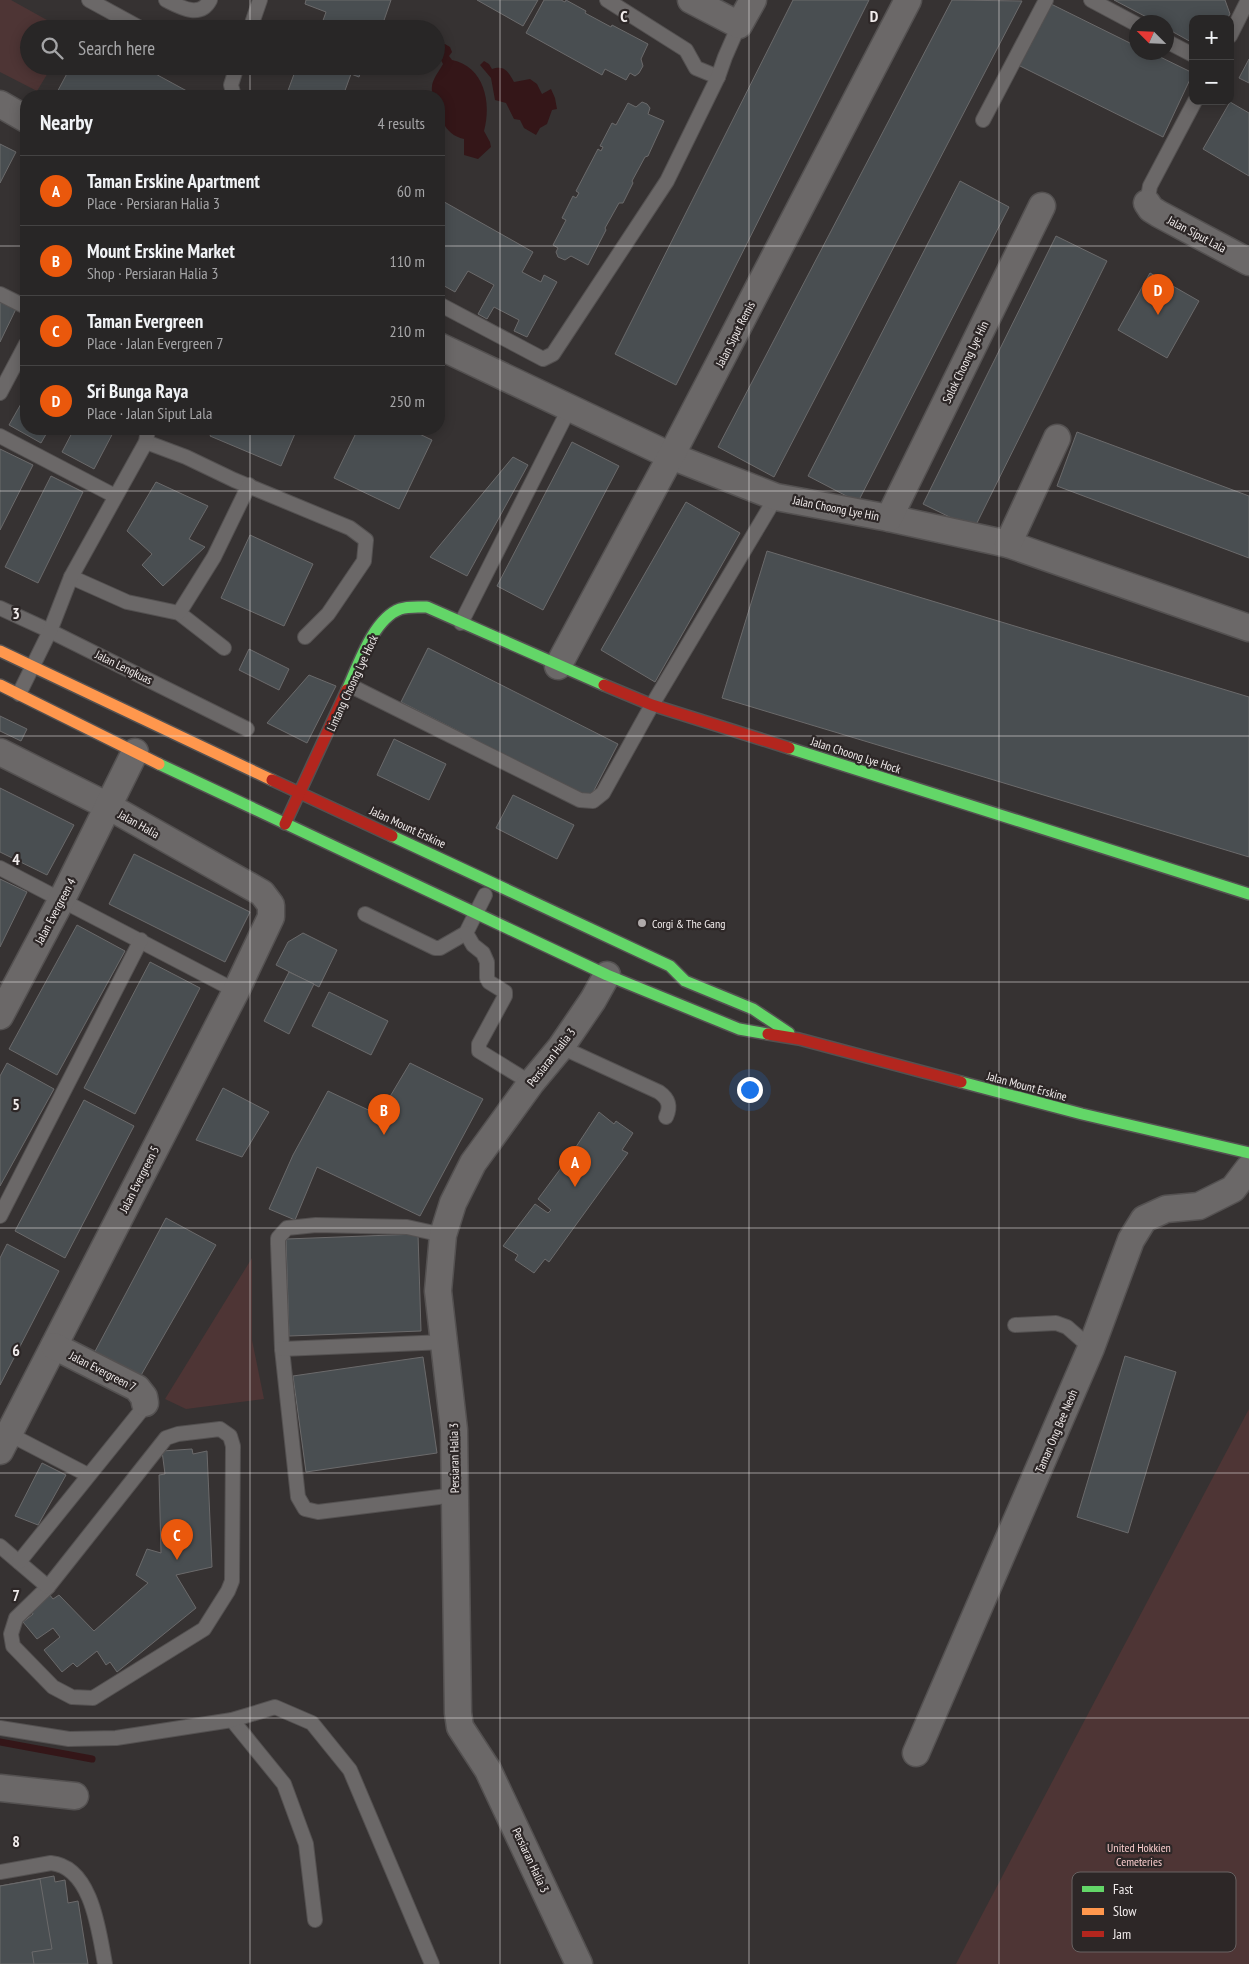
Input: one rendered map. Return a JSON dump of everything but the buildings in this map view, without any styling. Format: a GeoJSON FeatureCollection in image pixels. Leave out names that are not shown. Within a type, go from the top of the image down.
{"type":"FeatureCollection","features":[{"type":"Feature","properties":{"kind":"main road","name":"Lintang Choong Lye Hock"},"geometry":{"type":"LineString","coordinates":[[285,824],[351,686],[371,639],[381,622],[396,611],[410,606],[427,607],[461,623]]}},
{"type":"Feature","properties":{"kind":"main road","name":"Jalan Choong Lye Hock"},"geometry":{"type":"LineString","coordinates":[[461,623],[652,705],[1249,894]]}},
{"type":"Feature","properties":{"kind":"main road","name":"Jalan Mount Erskine"},"geometry":{"type":"LineString","coordinates":[[0,651],[670,966],[685,981],[754,1009],[798,1039]]}},
{"type":"Feature","properties":{"kind":"main road"},"geometry":{"type":"LineString","coordinates":[[32,666],[60,692]]}},
{"type":"Feature","properties":{"kind":"main road","name":"Jalan Mount Erskine"},"geometry":{"type":"LineString","coordinates":[[0,685],[140,747],[285,824],[476,913],[610,968],[739,1029],[798,1039],[1082,1114],[1249,1153]]}},
{"type":"Feature","properties":{"kind":"main road"},"geometry":{"type":"LineString","coordinates":[[222,767],[237,764]]}},
{"type":"Feature","properties":{"kind":"main road"},"geometry":{"type":"LineString","coordinates":[[455,864],[489,897]]}},
{"type":"Feature","properties":{"kind":"main road"},"geometry":{"type":"LineString","coordinates":[[664,978],[685,981]]}},
{"type":"Feature","properties":{"kind":"street"},"geometry":{"type":"LineString","coordinates":[[691,0],[739,26],[752,0]]}},
{"type":"Feature","properties":{"kind":"street","name":"Jalan Siput Remis"},"geometry":{"type":"LineString","coordinates":[[558,666],[671,456],[908,0]]}},
{"type":"Feature","properties":{"kind":"street"},"geometry":{"type":"LineString","coordinates":[[0,104],[20,116]]}},
{"type":"Feature","properties":{"kind":"street","name":"Jalan Siput Lala"},"geometry":{"type":"LineString","coordinates":[[1147,203],[1151,209],[1159,214],[1249,262]]}},
{"type":"Feature","properties":{"kind":"street","name":"Solok Choong Lye Hin"},"geometry":{"type":"LineString","coordinates":[[888,518],[1042,206]]}},
{"type":"Feature","properties":{"kind":"street","name":"Jalan Choong Lye Hin"},"geometry":{"type":"LineString","coordinates":[[445,349],[671,456],[776,497],[888,518],[1008,544],[1249,628]]}},
{"type":"Feature","properties":{"kind":"street"},"geometry":{"type":"LineString","coordinates":[[1008,544],[1057,438]]}},
{"type":"Feature","properties":{"kind":"street"},"geometry":{"type":"LineString","coordinates":[[108,806],[140,747]]}},
{"type":"Feature","properties":{"kind":"street","name":"Jalan Halia"},"geometry":{"type":"LineString","coordinates":[[0,752],[108,806],[262,893],[271,906]]}},
{"type":"Feature","properties":{"kind":"street","name":"Jalan Evergreen 4"},"geometry":{"type":"LineString","coordinates":[[0,1016],[7,982],[62,899],[108,806]]}},
{"type":"Feature","properties":{"kind":"street","name":"Jalan Evergreen 5"},"geometry":{"type":"LineString","coordinates":[[4,1442],[236,991],[271,917],[271,906]]}},
{"type":"Feature","properties":{"kind":"street","name":"Persiaran Halia 3"},"geometry":{"type":"LineString","coordinates":[[579,1964],[488,1770],[460,1727],[458,1712],[454,1430],[438,1291],[443,1234],[453,1203],[473,1163],[531,1083],[561,1047],[593,1000],[610,968]]}},
{"type":"Feature","properties":{"kind":"street","name":"Taman Ong Bee Neoh"},"geometry":{"type":"LineString","coordinates":[[916,1753],[1091,1348],[1131,1240],[1144,1218],[1166,1210],[1199,1206],[1233,1188],[1249,1168]]}},
{"type":"Feature","properties":{"kind":"street","name":"Jalan Evergreen 7"},"geometry":{"type":"LineString","coordinates":[[54,1346],[137,1388],[144,1397],[145,1403]]}},
{"type":"Feature","properties":{"kind":"street"},"geometry":{"type":"LineString","coordinates":[[0,1788],[75,1796]]}},
{"type":"Feature","properties":{"kind":"lane"},"geometry":{"type":"LineString","coordinates":[[89,0],[126,20]]}},
{"type":"Feature","properties":{"kind":"lane"},"geometry":{"type":"LineString","coordinates":[[166,0],[184,10],[196,11],[209,3],[210,0]]}},
{"type":"Feature","properties":{"kind":"lane"},"geometry":{"type":"LineString","coordinates":[[253,20],[260,0]]}},
{"type":"Feature","properties":{"kind":"lane"},"geometry":{"type":"LineString","coordinates":[[607,0],[686,50],[696,68],[718,77]]}},
{"type":"Feature","properties":{"kind":"lane"},"geometry":{"type":"LineString","coordinates":[[983,120],[1046,0]]}},
{"type":"Feature","properties":{"kind":"lane"},"geometry":{"type":"LineString","coordinates":[[1091,0],[1129,20]]}},
{"type":"Feature","properties":{"kind":"lane"},"geometry":{"type":"LineString","coordinates":[[1234,28],[1248,0]]}},
{"type":"Feature","properties":{"kind":"lane"},"geometry":{"type":"LineString","coordinates":[[445,307],[543,359],[553,354],[667,181],[718,77],[739,26]]}},
{"type":"Feature","properties":{"kind":"lane"},"geometry":{"type":"LineString","coordinates":[[1174,44],[1189,53]]}},
{"type":"Feature","properties":{"kind":"lane"},"geometry":{"type":"LineString","coordinates":[[232,90],[230,85],[234,75]]}},
{"type":"Feature","properties":{"kind":"lane"},"geometry":{"type":"LineString","coordinates":[[1147,203],[1150,186],[1193,105]]}},
{"type":"Feature","properties":{"kind":"lane"},"geometry":{"type":"LineString","coordinates":[[0,294],[20,304]]}},
{"type":"Feature","properties":{"kind":"lane"},"geometry":{"type":"LineString","coordinates":[[0,393],[20,355]]}},
{"type":"Feature","properties":{"kind":"lane"},"geometry":{"type":"LineString","coordinates":[[461,623],[569,409]]}},
{"type":"Feature","properties":{"kind":"lane"},"geometry":{"type":"LineString","coordinates":[[19,694],[50,630],[71,577],[147,435],[186,457],[350,528],[366,540],[364,561],[328,614],[305,637]]}},
{"type":"Feature","properties":{"kind":"lane"},"geometry":{"type":"LineString","coordinates":[[0,436],[115,496]]}},
{"type":"Feature","properties":{"kind":"lane"},"geometry":{"type":"LineString","coordinates":[[179,613],[214,556],[249,485]]}},
{"type":"Feature","properties":{"kind":"lane"},"geometry":{"type":"LineString","coordinates":[[351,686],[580,800],[587,802],[599,798],[776,497]]}},
{"type":"Feature","properties":{"kind":"lane"},"geometry":{"type":"LineString","coordinates":[[71,577],[127,602],[179,613],[224,648]]}},
{"type":"Feature","properties":{"kind":"lane","name":"Jalan Lengkuas"},"geometry":{"type":"LineString","coordinates":[[0,608],[50,630],[247,729]]}},
{"type":"Feature","properties":{"kind":"lane"},"geometry":{"type":"LineString","coordinates":[[0,868],[236,991]]}},
{"type":"Feature","properties":{"kind":"lane"},"geometry":{"type":"LineString","coordinates":[[366,914],[435,948],[446,946],[466,933],[476,913],[489,897]]}},
{"type":"Feature","properties":{"kind":"lane"},"geometry":{"type":"LineString","coordinates":[[466,933],[473,945],[483,953],[487,962],[487,978],[489,982],[505,992],[506,996],[479,1044],[479,1051],[531,1083]]}},
{"type":"Feature","properties":{"kind":"lane"},"geometry":{"type":"LineString","coordinates":[[0,1216],[141,940]]}},
{"type":"Feature","properties":{"kind":"lane"},"geometry":{"type":"LineString","coordinates":[[561,1047],[659,1092],[668,1103],[669,1110],[666,1117]]}},
{"type":"Feature","properties":{"kind":"lane"},"geometry":{"type":"LineString","coordinates":[[443,1234],[407,1227],[316,1224],[287,1228],[278,1238],[282,1349],[298,1497],[305,1509],[318,1512],[455,1495]]}},
{"type":"Feature","properties":{"kind":"lane"},"geometry":{"type":"LineString","coordinates":[[1015,1325],[1056,1323],[1067,1327],[1091,1348]]}},
{"type":"Feature","properties":{"kind":"lane"},"geometry":{"type":"LineString","coordinates":[[282,1349],[445,1342]]}},
{"type":"Feature","properties":{"kind":"lane"},"geometry":{"type":"LineString","coordinates":[[19,1562],[140,1412],[145,1403]]}},
{"type":"Feature","properties":{"kind":"lane"},"geometry":{"type":"LineString","coordinates":[[220,1430],[230,1436],[233,1446],[232,1582],[204,1629],[93,1698],[72,1697],[53,1686],[13,1646],[11,1634],[16,1618],[48,1587],[166,1438],[178,1434],[220,1430]]}},
{"type":"Feature","properties":{"kind":"lane"},"geometry":{"type":"LineString","coordinates":[[4,1442],[88,1475]]}},
{"type":"Feature","properties":{"kind":"lane"},"geometry":{"type":"LineString","coordinates":[[0,1546],[48,1587]]}},
{"type":"Feature","properties":{"kind":"lane"},"geometry":{"type":"LineString","coordinates":[[0,1728],[69,1738],[116,1738],[232,1720],[274,1707],[312,1723],[350,1770],[432,1964]]}},
{"type":"Feature","properties":{"kind":"lane"},"geometry":{"type":"LineString","coordinates":[[232,1720],[284,1784],[306,1844],[315,1920]]}},
{"type":"Feature","properties":{"kind":"lane"},"geometry":{"type":"LineString","coordinates":[[0,1872],[51,1863],[68,1868],[75,1874],[95,1912],[105,1964]]}},
{"type":"Feature","properties":{"kind":"green space"},"geometry":{"type":"Polygon","coordinates":[[[0,0],[11,0],[47,20],[20,20],[20,75],[47,75],[38,90],[35,90],[0,72],[0,0]]]}},
{"type":"Feature","properties":{"kind":"green space"},"geometry":{"type":"Polygon","coordinates":[[[252,1258],[252,1340],[264,1399],[186,1409],[165,1399],[252,1258]]]}},
{"type":"Feature","properties":{"kind":"green space","name":"United Hokkien Cemeteries"},"geometry":{"type":"Polygon","coordinates":[[[1249,1409],[1249,1964],[956,1964],[1249,1409]]]}},
{"type":"Feature","properties":{"kind":"shaded area"},"geometry":{"type":"Polygon","coordinates":[[[445,44],[450,47],[452,52],[449,56],[452,60],[472,70],[478,78],[486,98],[487,109],[484,131],[491,147],[478,159],[464,155],[464,139],[451,133],[445,125],[445,90],[432,90],[436,75],[445,75],[445,44]]]}},
{"type":"Feature","properties":{"kind":"shaded area"},"geometry":{"type":"Polygon","coordinates":[[[484,61],[492,69],[503,68],[514,82],[530,79],[537,84],[542,94],[551,89],[557,109],[552,110],[547,124],[540,128],[536,135],[524,128],[520,120],[514,119],[506,103],[495,100],[491,78],[480,65],[484,61]]]}},
{"type":"Feature","properties":{"kind":"waterway"},"geometry":{"type":"LineString","coordinates":[[0,1742],[92,1759]]}},
{"type":"Feature","properties":{"kind":"traffic: fast"},"geometry":{"type":"LineString","coordinates":[[347,690],[361,656],[374,633],[390,614],[406,607],[427,607],[604,685]]}},
{"type":"Feature","properties":{"kind":"traffic: fast"},"geometry":{"type":"LineString","coordinates":[[789,748],[1249,894]]}},
{"type":"Feature","properties":{"kind":"traffic: fast"},"geometry":{"type":"LineString","coordinates":[[159,764],[607,975],[739,1029],[768,1034]]}},
{"type":"Feature","properties":{"kind":"traffic: fast"},"geometry":{"type":"LineString","coordinates":[[392,836],[670,966],[685,981],[753,1009],[789,1033]]}},
{"type":"Feature","properties":{"kind":"traffic: fast"},"geometry":{"type":"LineString","coordinates":[[961,1082],[1082,1114],[1249,1153]]}},
{"type":"Feature","properties":{"kind":"traffic: slow"},"geometry":{"type":"LineString","coordinates":[[0,651],[272,780]]}},
{"type":"Feature","properties":{"kind":"traffic: slow"},"geometry":{"type":"LineString","coordinates":[[0,685],[159,764]]}},
{"type":"Feature","properties":{"kind":"traffic: jam"},"geometry":{"type":"LineString","coordinates":[[604,685],[652,705],[789,748]]}},
{"type":"Feature","properties":{"kind":"traffic: jam"},"geometry":{"type":"LineString","coordinates":[[285,824],[347,690]]}},
{"type":"Feature","properties":{"kind":"traffic: jam"},"geometry":{"type":"LineString","coordinates":[[272,780],[392,836]]}},
{"type":"Feature","properties":{"kind":"traffic: jam"},"geometry":{"type":"LineString","coordinates":[[768,1034],[799,1039],[961,1082]]}},
{"type":"Feature","properties":{"kind":"place","name":"Sri Bunga Raya"},"geometry":{"type":"Point","coordinates":[1158,315]}},
{"type":"Feature","properties":{"kind":"place","name":"Corgi & The Gang"},"geometry":{"type":"Point","coordinates":[642,923]}},
{"type":"Feature","properties":{"kind":"place","name":"Mount Erskine Market"},"geometry":{"type":"Point","coordinates":[384,1135]}},
{"type":"Feature","properties":{"kind":"place","name":"Taman Erskine Apartment"},"geometry":{"type":"Point","coordinates":[575,1187]}},
{"type":"Feature","properties":{"kind":"place","name":"Taman Evergreen"},"geometry":{"type":"Point","coordinates":[177,1560]}}]}
